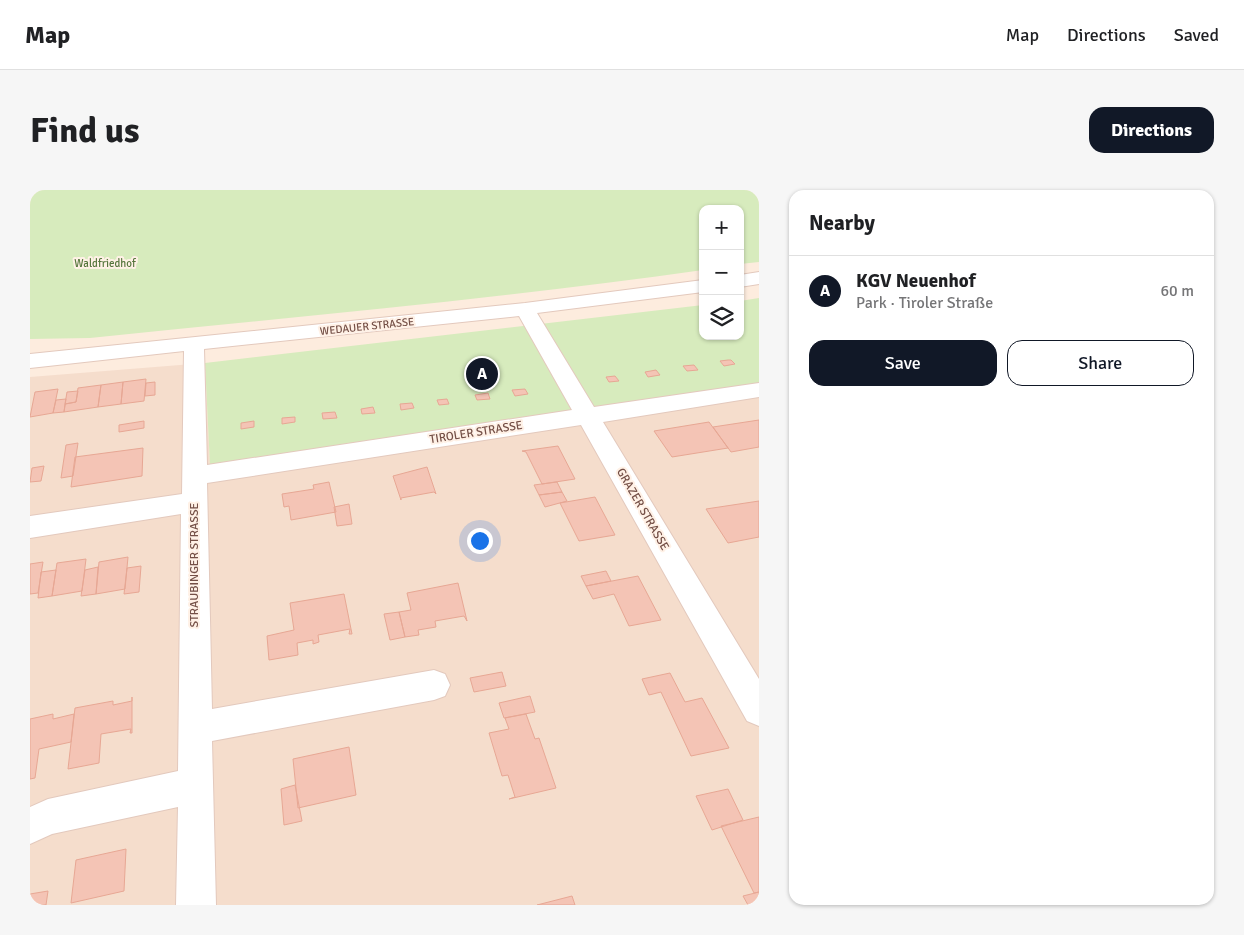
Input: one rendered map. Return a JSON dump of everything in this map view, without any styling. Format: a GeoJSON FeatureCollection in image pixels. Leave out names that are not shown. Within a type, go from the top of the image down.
{"type":"FeatureCollection","features":[{"type":"Feature","properties":{"kind":"street"},"geometry":{"type":"LineString","coordinates":[[744,280],[759,278]]}},
{"type":"Feature","properties":{"kind":"street","name":"WEDAUER STRASSE"},"geometry":{"type":"LineString","coordinates":[[30,361],[525,309],[699,287]]}},
{"type":"Feature","properties":{"kind":"street","name":"GRAZER STRASSE"},"geometry":{"type":"LineString","coordinates":[[525,309],[759,710]]}},
{"type":"Feature","properties":{"kind":"street","name":"STRAUBINGER STRASSE"},"geometry":{"type":"LineString","coordinates":[[194,345],[196,905]]}},
{"type":"Feature","properties":{"kind":"street","name":"TIROLER STRASSE"},"geometry":{"type":"LineString","coordinates":[[30,527],[194,489],[588,415],[759,390]]}},
{"type":"Feature","properties":{"kind":"street"},"geometry":{"type":"LineString","coordinates":[[195,728],[434,684]]}},
{"type":"Feature","properties":{"kind":"street"},"geometry":{"type":"LineString","coordinates":[[30,826],[48,817],[195,785]]}},
{"type":"Feature","properties":{"kind":"shaded area"},"geometry":{"type":"Polygon","coordinates":[[[205,363],[210,465],[759,384],[759,905],[30,905],[30,377],[205,363]]]}},
{"type":"Feature","properties":{"kind":"green space","name":"Waldfriedhof"},"geometry":{"type":"Polygon","coordinates":[[[30,190],[759,190],[759,262],[744,264],[744,205],[699,205],[699,271],[550,290],[320,315],[90,338],[30,339],[30,190]]]}},
{"type":"Feature","properties":{"kind":"green space"},"geometry":{"type":"Polygon","coordinates":[[[759,298],[759,384],[210,466],[205,363],[699,305],[699,340],[744,340],[744,300],[759,298]]]}},
{"type":"Feature","properties":{"kind":"building"},"geometry":{"type":"Polygon","coordinates":[[[731,360],[735,364],[724,366],[720,361],[731,360]]]}},
{"type":"Feature","properties":{"kind":"building"},"geometry":{"type":"Polygon","coordinates":[[[694,365],[698,370],[687,371],[683,366],[694,365]]]}},
{"type":"Feature","properties":{"kind":"building"},"geometry":{"type":"Polygon","coordinates":[[[656,370],[660,375],[648,377],[645,372],[656,370]]]}},
{"type":"Feature","properties":{"kind":"building"},"geometry":{"type":"Polygon","coordinates":[[[615,376],[619,381],[609,382],[606,377],[615,376]]]}},
{"type":"Feature","properties":{"kind":"building"},"geometry":{"type":"Polygon","coordinates":[[[146,379],[144,401],[121,404],[123,382],[146,379]]]}},
{"type":"Feature","properties":{"kind":"building"},"geometry":{"type":"Polygon","coordinates":[[[123,382],[121,404],[98,407],[101,385],[123,382]]]}},
{"type":"Feature","properties":{"kind":"building"},"geometry":{"type":"Polygon","coordinates":[[[155,382],[155,395],[145,396],[146,383],[155,382]]]}},
{"type":"Feature","properties":{"kind":"building"},"geometry":{"type":"Polygon","coordinates":[[[101,385],[98,407],[64,412],[65,404],[76,402],[78,388],[101,385]]]}},
{"type":"Feature","properties":{"kind":"building"},"geometry":{"type":"Polygon","coordinates":[[[58,389],[53,413],[30,417],[35,392],[58,389]]]}},
{"type":"Feature","properties":{"kind":"building"},"geometry":{"type":"Polygon","coordinates":[[[525,389],[528,394],[515,396],[512,390],[525,389]]]}},
{"type":"Feature","properties":{"kind":"building"},"geometry":{"type":"Polygon","coordinates":[[[78,391],[76,402],[65,404],[67,392],[78,391]]]}},
{"type":"Feature","properties":{"kind":"building"},"geometry":{"type":"Polygon","coordinates":[[[488,393],[490,399],[477,400],[475,395],[488,393]]]}},
{"type":"Feature","properties":{"kind":"building"},"geometry":{"type":"Polygon","coordinates":[[[66,399],[64,412],[53,413],[56,400],[66,399]]]}},
{"type":"Feature","properties":{"kind":"building"},"geometry":{"type":"Polygon","coordinates":[[[447,399],[449,404],[439,405],[437,400],[447,399]]]}},
{"type":"Feature","properties":{"kind":"building"},"geometry":{"type":"Polygon","coordinates":[[[412,403],[414,408],[401,410],[400,404],[412,403]]]}},
{"type":"Feature","properties":{"kind":"building"},"geometry":{"type":"Polygon","coordinates":[[[373,407],[375,413],[362,414],[361,409],[373,407]]]}},
{"type":"Feature","properties":{"kind":"building"},"geometry":{"type":"Polygon","coordinates":[[[335,412],[337,418],[323,419],[322,413],[335,412]]]}},
{"type":"Feature","properties":{"kind":"building"},"geometry":{"type":"Polygon","coordinates":[[[295,417],[295,422],[282,424],[282,418],[295,417]]]}},
{"type":"Feature","properties":{"kind":"building"},"geometry":{"type":"Polygon","coordinates":[[[759,420],[759,447],[731,452],[713,427],[759,420]]]}},
{"type":"Feature","properties":{"kind":"building"},"geometry":{"type":"Polygon","coordinates":[[[144,421],[144,428],[119,432],[119,425],[144,421]]]}},
{"type":"Feature","properties":{"kind":"building"},"geometry":{"type":"Polygon","coordinates":[[[254,421],[254,427],[241,429],[241,423],[254,421]]]}},
{"type":"Feature","properties":{"kind":"building"},"geometry":{"type":"Polygon","coordinates":[[[709,422],[728,448],[672,457],[654,431],[709,422]]]}},
{"type":"Feature","properties":{"kind":"building"},"geometry":{"type":"Polygon","coordinates":[[[78,443],[73,476],[61,478],[66,445],[78,443]]]}},
{"type":"Feature","properties":{"kind":"building"},"geometry":{"type":"Polygon","coordinates":[[[558,446],[575,479],[542,484],[526,452],[522,451],[558,446]]]}},
{"type":"Feature","properties":{"kind":"building"},"geometry":{"type":"Polygon","coordinates":[[[143,448],[142,476],[71,487],[75,457],[143,448]]]}},
{"type":"Feature","properties":{"kind":"building"},"geometry":{"type":"Polygon","coordinates":[[[44,466],[41,481],[30,482],[32,468],[44,466]]]}},
{"type":"Feature","properties":{"kind":"building"},"geometry":{"type":"Polygon","coordinates":[[[427,467],[436,494],[434,492],[401,498],[401,500],[393,476],[427,467]]]}},
{"type":"Feature","properties":{"kind":"building"},"geometry":{"type":"Polygon","coordinates":[[[329,482],[336,512],[291,520],[289,506],[284,507],[282,494],[314,489],[313,485],[329,482]]]}},
{"type":"Feature","properties":{"kind":"building"},"geometry":{"type":"Polygon","coordinates":[[[557,482],[562,492],[539,495],[534,485],[557,482]]]}},
{"type":"Feature","properties":{"kind":"building"},"geometry":{"type":"Polygon","coordinates":[[[562,492],[567,501],[545,507],[539,495],[562,492]]]}},
{"type":"Feature","properties":{"kind":"building"},"geometry":{"type":"Polygon","coordinates":[[[595,497],[615,535],[579,541],[560,503],[595,497]]]}},
{"type":"Feature","properties":{"kind":"building"},"geometry":{"type":"Polygon","coordinates":[[[759,501],[759,537],[728,543],[706,509],[759,501]]]}},
{"type":"Feature","properties":{"kind":"building"},"geometry":{"type":"Polygon","coordinates":[[[349,504],[352,524],[337,526],[334,507],[349,504]]]}},
{"type":"Feature","properties":{"kind":"building"},"geometry":{"type":"Polygon","coordinates":[[[128,557],[125,589],[96,594],[99,562],[128,557]]]}},
{"type":"Feature","properties":{"kind":"building"},"geometry":{"type":"Polygon","coordinates":[[[86,559],[82,591],[52,596],[57,563],[86,559]]]}},
{"type":"Feature","properties":{"kind":"building"},"geometry":{"type":"Polygon","coordinates":[[[43,562],[38,593],[30,594],[30,564],[43,562]]]}},
{"type":"Feature","properties":{"kind":"building"},"geometry":{"type":"Polygon","coordinates":[[[141,566],[139,592],[124,594],[127,568],[141,566]]]}},
{"type":"Feature","properties":{"kind":"building"},"geometry":{"type":"Polygon","coordinates":[[[98,567],[96,594],[81,596],[85,570],[98,567]]]}},
{"type":"Feature","properties":{"kind":"building"},"geometry":{"type":"Polygon","coordinates":[[[56,570],[52,596],[38,598],[41,572],[56,570]]]}},
{"type":"Feature","properties":{"kind":"building"},"geometry":{"type":"Polygon","coordinates":[[[606,571],[611,581],[586,586],[581,576],[606,571]]]}},
{"type":"Feature","properties":{"kind":"building"},"geometry":{"type":"Polygon","coordinates":[[[638,576],[661,620],[629,626],[614,594],[593,599],[586,586],[638,576]]]}},
{"type":"Feature","properties":{"kind":"building"},"geometry":{"type":"Polygon","coordinates":[[[458,583],[467,621],[464,616],[435,621],[436,627],[418,630],[419,635],[405,637],[399,612],[411,610],[407,593],[458,583]]]}},
{"type":"Feature","properties":{"kind":"building"},"geometry":{"type":"Polygon","coordinates":[[[344,594],[352,634],[349,634],[350,629],[318,635],[319,642],[313,644],[313,640],[297,643],[298,655],[269,660],[267,636],[294,630],[290,603],[344,594]]]}},
{"type":"Feature","properties":{"kind":"building"},"geometry":{"type":"Polygon","coordinates":[[[399,612],[405,637],[390,640],[384,614],[399,612]]]}},
{"type":"Feature","properties":{"kind":"building"},"geometry":{"type":"Polygon","coordinates":[[[502,672],[506,686],[474,692],[470,678],[502,672]]]}},
{"type":"Feature","properties":{"kind":"building"},"geometry":{"type":"Polygon","coordinates":[[[670,673],[685,702],[702,698],[729,748],[691,756],[661,692],[649,695],[642,679],[670,673]]]}},
{"type":"Feature","properties":{"kind":"building"},"geometry":{"type":"Polygon","coordinates":[[[530,696],[535,712],[504,718],[499,703],[530,696]]]}},
{"type":"Feature","properties":{"kind":"building"},"geometry":{"type":"Polygon","coordinates":[[[113,701],[113,705],[132,701],[132,733],[130,733],[131,729],[101,734],[99,763],[68,769],[75,708],[113,701]]]}},
{"type":"Feature","properties":{"kind":"building"},"geometry":{"type":"Polygon","coordinates":[[[53,714],[53,719],[74,714],[71,742],[39,749],[35,778],[30,779],[30,719],[53,714]]]}},
{"type":"Feature","properties":{"kind":"building"},"geometry":{"type":"Polygon","coordinates":[[[526,714],[535,739],[539,738],[556,788],[509,799],[515,797],[508,775],[502,776],[489,733],[509,729],[505,718],[526,714]]]}},
{"type":"Feature","properties":{"kind":"building"},"geometry":{"type":"Polygon","coordinates":[[[349,747],[356,795],[298,808],[293,759],[349,747]]]}},
{"type":"Feature","properties":{"kind":"building"},"geometry":{"type":"Polygon","coordinates":[[[295,785],[302,821],[284,825],[281,789],[295,785]]]}},
{"type":"Feature","properties":{"kind":"building"},"geometry":{"type":"Polygon","coordinates":[[[728,789],[743,820],[712,830],[696,796],[728,789]]]}},
{"type":"Feature","properties":{"kind":"building"},"geometry":{"type":"Polygon","coordinates":[[[759,817],[759,892],[754,893],[721,826],[759,817]]]}},
{"type":"Feature","properties":{"kind":"building"},"geometry":{"type":"Polygon","coordinates":[[[126,849],[124,891],[71,903],[76,860],[126,849]]]}},
{"type":"Feature","properties":{"kind":"building"},"geometry":{"type":"Polygon","coordinates":[[[48,891],[46,905],[30,905],[30,894],[48,891]]]}},
{"type":"Feature","properties":{"kind":"building"},"geometry":{"type":"Polygon","coordinates":[[[759,892],[759,905],[748,905],[743,896],[759,892]]]}},
{"type":"Feature","properties":{"kind":"building"},"geometry":{"type":"Polygon","coordinates":[[[572,896],[575,905],[537,905],[572,896]]]}},
{"type":"Feature","properties":{"kind":"place","name":"KGV Neuenhof"},"geometry":{"type":"Point","coordinates":[482,374]}}]}
